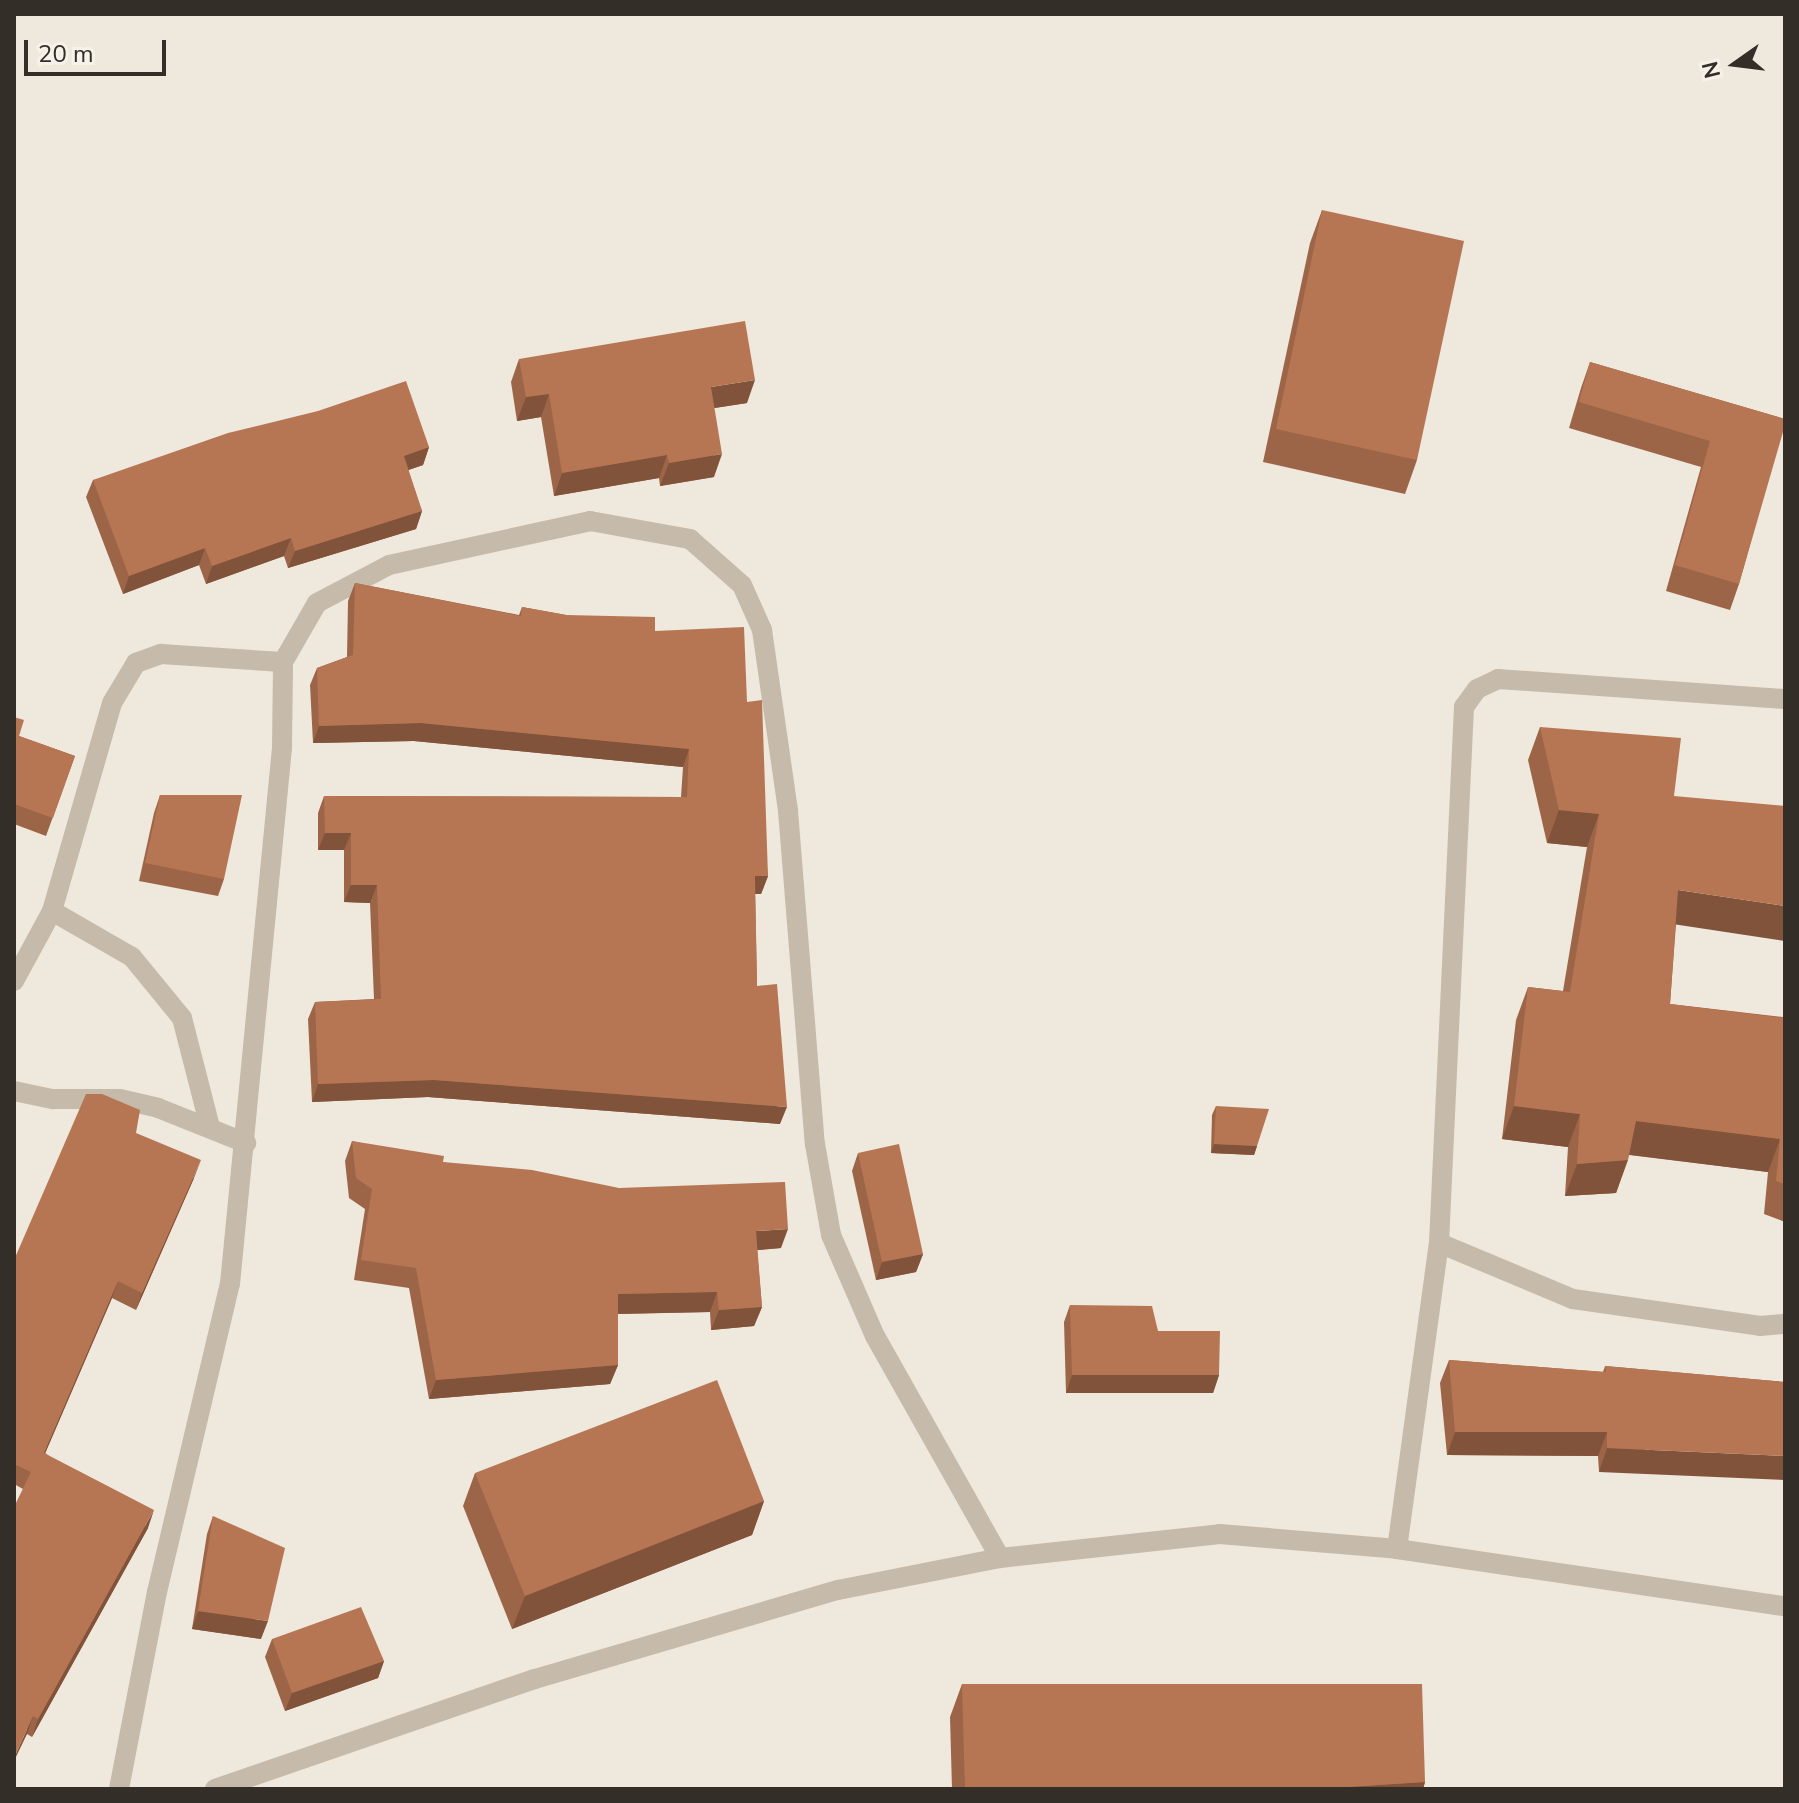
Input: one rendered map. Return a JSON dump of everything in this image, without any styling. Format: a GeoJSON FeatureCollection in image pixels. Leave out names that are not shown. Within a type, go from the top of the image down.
{"type":"FeatureCollection","features":[{"type":"Feature","properties":{"kind":"street"},"geometry":{"type":"LineString","coordinates":[[119,1789],[157,1592],[230,1284],[282,748],[283,662],[317,603],[389,565],[590,521],[690,539],[742,585],[762,630],[788,811],[815,1144],[831,1235],[875,1336],[1000,1558]]}},
{"type":"Feature","properties":{"kind":"street"},"geometry":{"type":"LineString","coordinates":[[14,981],[52,911],[112,703],[136,663],[161,654],[283,662]]}},
{"type":"Feature","properties":{"kind":"street"},"geometry":{"type":"LineString","coordinates":[[1397,1549],[1439,1243],[1464,707],[1477,689],[1498,679],[1785,699]]}},
{"type":"Feature","properties":{"kind":"street"},"geometry":{"type":"LineString","coordinates":[[52,911],[132,957],[182,1018],[210,1127]]}},
{"type":"Feature","properties":{"kind":"street"},"geometry":{"type":"LineString","coordinates":[[14,1091],[53,1099],[120,1099],[210,1127],[246,1143]]}},
{"type":"Feature","properties":{"kind":"street"},"geometry":{"type":"LineString","coordinates":[[1439,1243],[1573,1299],[1760,1326],[1785,1324]]}},
{"type":"Feature","properties":{"kind":"street"},"geometry":{"type":"LineString","coordinates":[[215,1789],[535,1679],[838,1590],[1000,1558],[1220,1534],[1397,1549],[1785,1606]]}},
{"type":"Feature","properties":{"kind":"building"},"geometry":{"type":"Polygon","coordinates":[[[1322,210],[1464,241],[1417,460],[1276,429],[1322,210]]]}},
{"type":"Feature","properties":{"kind":"building"},"geometry":{"type":"Polygon","coordinates":[[[745,321],[755,380],[711,387],[722,454],[669,463],[667,455],[562,473],[549,394],[526,397],[519,359],[745,321]]]}},
{"type":"Feature","properties":{"kind":"building"},"geometry":{"type":"Polygon","coordinates":[[[1590,362],[1785,419],[1739,584],[1675,565],[1710,441],[1579,402],[1590,362]]]}},
{"type":"Feature","properties":{"kind":"building"},"geometry":{"type":"Polygon","coordinates":[[[406,381],[429,447],[404,456],[422,511],[295,551],[291,538],[212,566],[205,548],[129,576],[93,480],[228,433],[318,411],[406,381]]]}},
{"type":"Feature","properties":{"kind":"building"},"geometry":{"type":"Polygon","coordinates":[[[355,583],[521,616],[522,607],[566,615],[655,617],[655,631],[744,627],[747,702],[762,700],[768,876],[755,876],[757,986],[777,984],[787,1107],[434,1080],[318,1084],[315,1002],[381,999],[377,885],[351,885],[351,833],[325,833],[324,796],[687,797],[689,749],[421,723],[319,726],[317,668],[353,655],[355,583]]]}},
{"type":"Feature","properties":{"kind":"building"},"geometry":{"type":"Polygon","coordinates":[[[14,717],[24,720],[19,736],[75,756],[53,818],[14,804],[14,717]]]}},
{"type":"Feature","properties":{"kind":"building"},"geometry":{"type":"Polygon","coordinates":[[[1540,727],[1681,738],[1674,796],[1785,806],[1785,906],[1678,890],[1670,1004],[1785,1018],[1785,1184],[1776,1181],[1780,1139],[1636,1121],[1628,1160],[1577,1164],[1580,1114],[1514,1106],[1528,987],[1570,992],[1599,814],[1559,810],[1540,727]]]}},
{"type":"Feature","properties":{"kind":"building"},"geometry":{"type":"Polygon","coordinates":[[[160,795],[242,795],[224,879],[145,863],[160,795]]]}},
{"type":"Feature","properties":{"kind":"building"},"geometry":{"type":"Polygon","coordinates":[[[86,1094],[102,1094],[140,1110],[136,1133],[201,1160],[142,1293],[118,1281],[44,1453],[154,1510],[38,1719],[33,1716],[14,1758],[14,1507],[31,1472],[14,1464],[14,1260],[86,1094]]]}},
{"type":"Feature","properties":{"kind":"building"},"geometry":{"type":"Polygon","coordinates":[[[1216,1106],[1269,1109],[1257,1146],[1214,1144],[1216,1106]]]}},
{"type":"Feature","properties":{"kind":"building"},"geometry":{"type":"Polygon","coordinates":[[[352,1141],[444,1156],[443,1162],[532,1170],[619,1188],[785,1182],[788,1229],[756,1231],[762,1307],[719,1310],[717,1292],[618,1294],[618,1365],[436,1380],[416,1268],[361,1260],[372,1189],[356,1178],[352,1141]]]}},
{"type":"Feature","properties":{"kind":"building"},"geometry":{"type":"Polygon","coordinates":[[[899,1144],[923,1254],[882,1262],[858,1153],[899,1144]]]}},
{"type":"Feature","properties":{"kind":"building"},"geometry":{"type":"Polygon","coordinates":[[[1070,1305],[1152,1306],[1158,1331],[1220,1331],[1219,1375],[1072,1375],[1070,1305]]]}},
{"type":"Feature","properties":{"kind":"building"},"geometry":{"type":"Polygon","coordinates":[[[1449,1360],[1606,1372],[1605,1366],[1785,1382],[1785,1456],[1607,1448],[1607,1432],[1455,1432],[1449,1360]]]}},
{"type":"Feature","properties":{"kind":"building"},"geometry":{"type":"Polygon","coordinates":[[[717,1380],[764,1501],[525,1596],[475,1473],[717,1380]]]}},
{"type":"Feature","properties":{"kind":"building"},"geometry":{"type":"Polygon","coordinates":[[[213,1516],[285,1548],[268,1621],[198,1611],[213,1516]]]}},
{"type":"Feature","properties":{"kind":"building"},"geometry":{"type":"Polygon","coordinates":[[[361,1607],[384,1661],[292,1693],[272,1639],[361,1607]]]}},
{"type":"Feature","properties":{"kind":"building"},"geometry":{"type":"Polygon","coordinates":[[[962,1684],[1422,1684],[1425,1782],[1318,1789],[965,1789],[962,1684]]]}}]}
